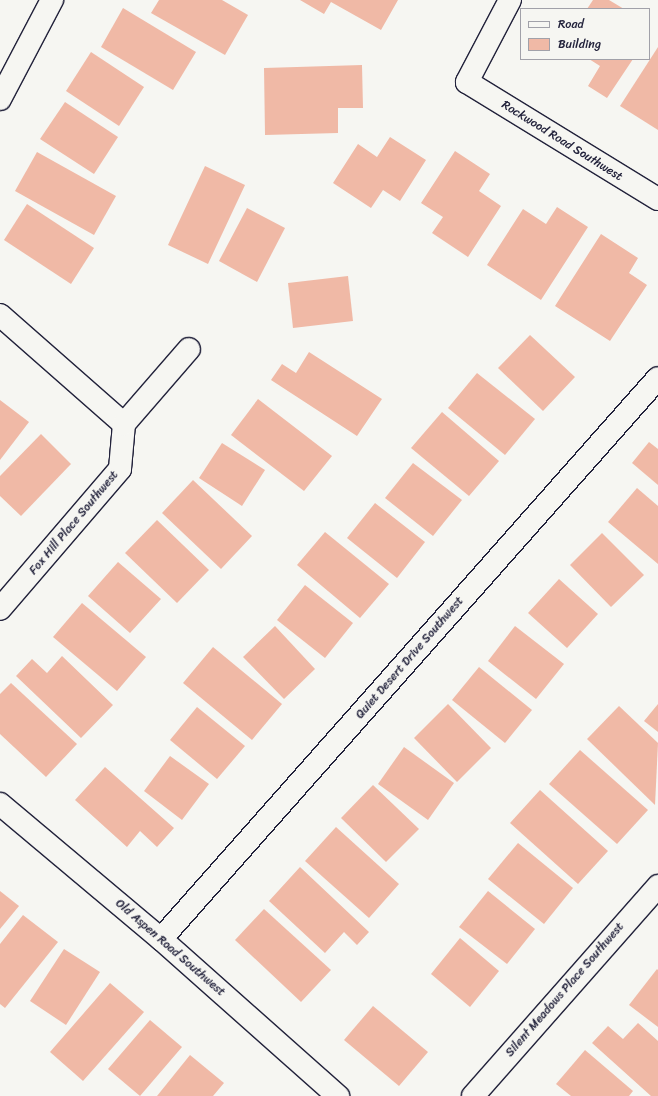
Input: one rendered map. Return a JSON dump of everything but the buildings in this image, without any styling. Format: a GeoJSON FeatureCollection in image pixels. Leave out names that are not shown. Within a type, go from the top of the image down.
{"type":"FeatureCollection","features":[{"type":"Feature","properties":{"kind":"street"},"geometry":{"type":"LineString","coordinates":[[0,99],[52,0]]}},
{"type":"Feature","properties":{"kind":"street","name":"Rockwood Road Southwest"},"geometry":{"type":"LineString","coordinates":[[510,0],[467,82],[658,199]]}},
{"type":"Feature","properties":{"kind":"street"},"geometry":{"type":"LineString","coordinates":[[0,315],[124,424],[189,349]]}},
{"type":"Feature","properties":{"kind":"street","name":"Quiet Desert Drive Southwest"},"geometry":{"type":"LineString","coordinates":[[161,939],[658,378]]}},
{"type":"Feature","properties":{"kind":"street","name":"Fox Hill Place Southwest"},"geometry":{"type":"LineString","coordinates":[[0,609],[120,469],[124,424]]}},
{"type":"Feature","properties":{"kind":"street","name":"Old Aspen Road Southwest"},"geometry":{"type":"LineString","coordinates":[[0,804],[161,939],[338,1096]]}},
{"type":"Feature","properties":{"kind":"street","name":"Silent Meadows Place Southwest"},"geometry":{"type":"LineString","coordinates":[[473,1096],[658,886]]}}]}
